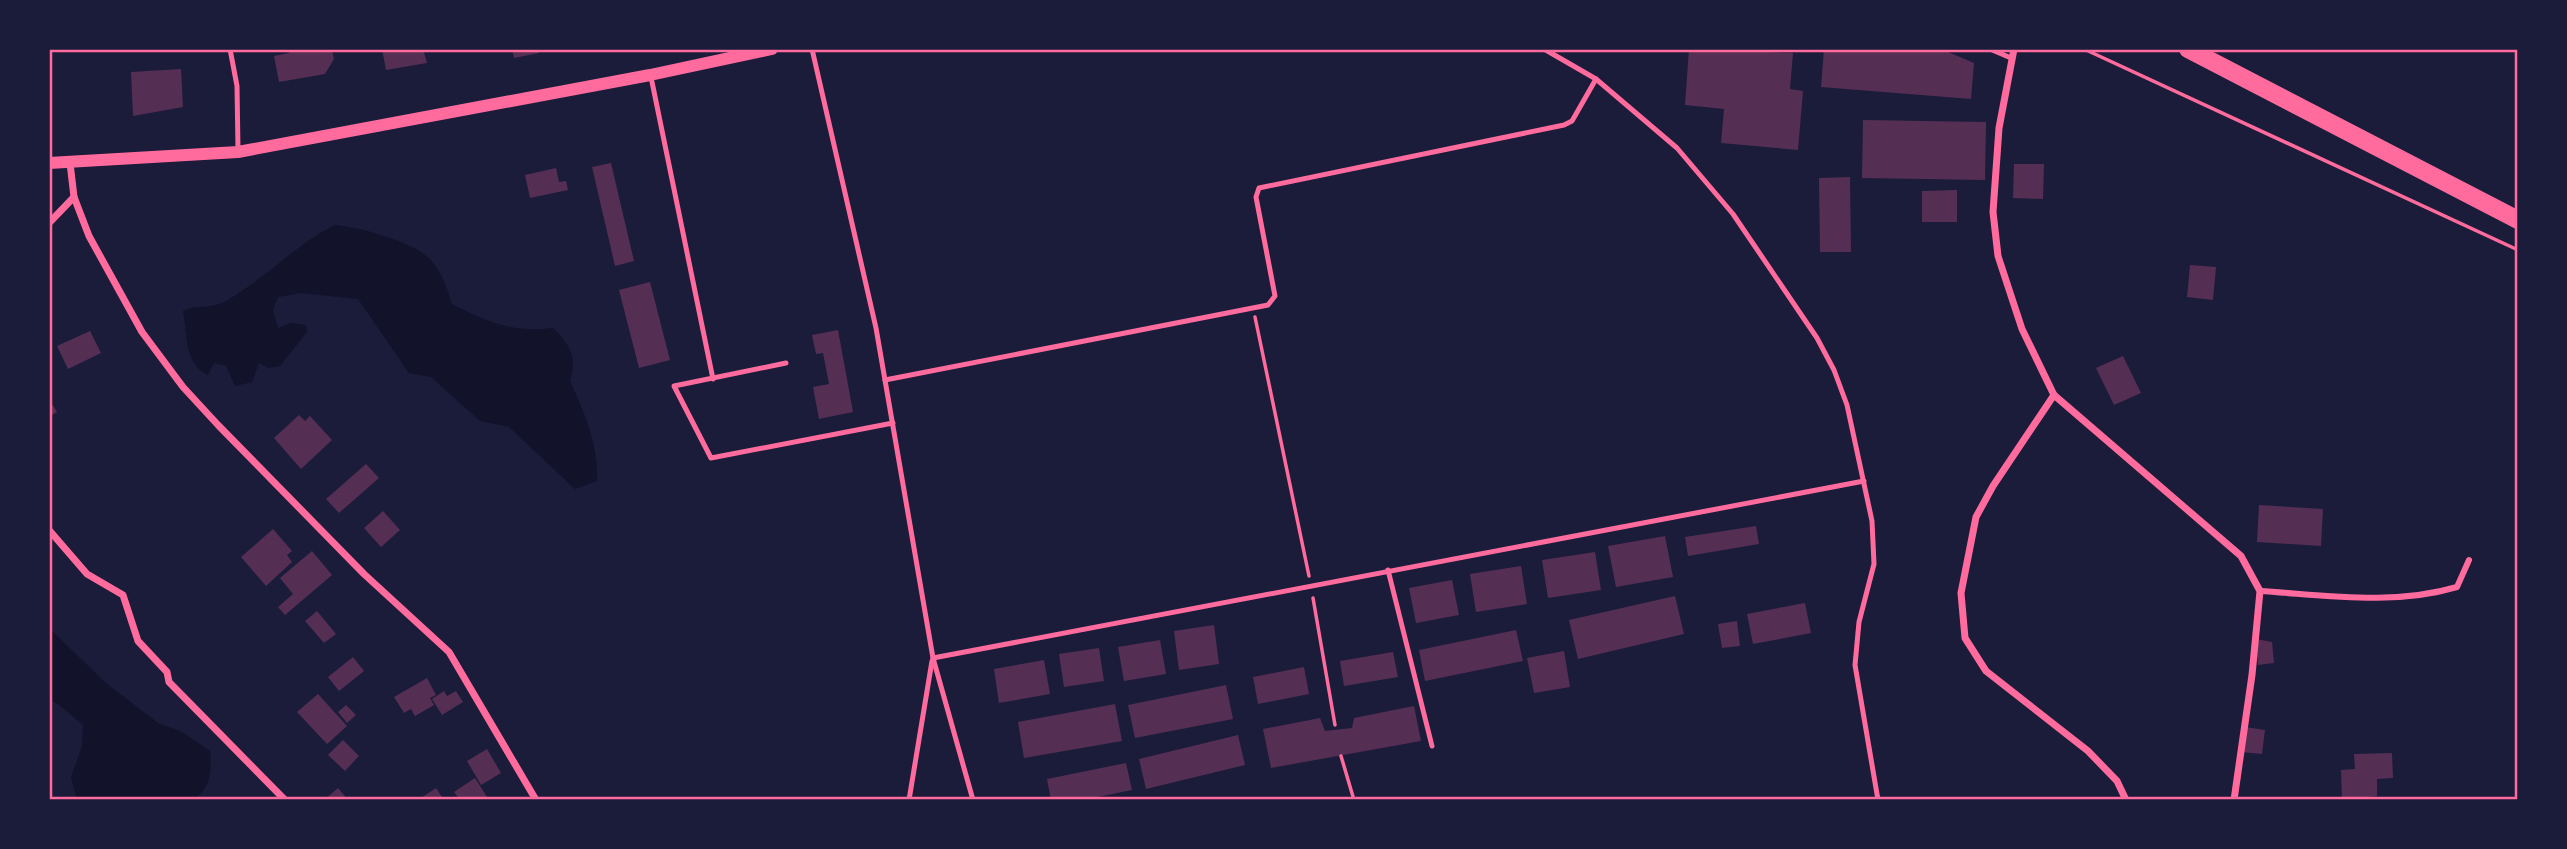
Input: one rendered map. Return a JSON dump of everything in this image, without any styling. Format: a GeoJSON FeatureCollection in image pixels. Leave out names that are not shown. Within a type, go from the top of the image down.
{"type":"FeatureCollection","features":[{"type":"Feature","properties":{"kind":"main road"},"geometry":{"type":"LineString","coordinates":[[2188,49],[2518,220]]}},
{"type":"Feature","properties":{"kind":"street"},"geometry":{"type":"LineString","coordinates":[[49,163],[238,152],[650,75],[772,49]]}},
{"type":"Feature","properties":{"kind":"street"},"geometry":{"type":"LineString","coordinates":[[2014,49],[2000,128],[1993,212],[1998,256],[2022,329],[2054,395],[2241,556],[2260,591],[2252,675],[2234,800]]}},
{"type":"Feature","properties":{"kind":"street"},"geometry":{"type":"LineString","coordinates":[[70,163],[74,197],[89,236],[142,332],[183,387],[364,574],[449,652],[536,800]]}},
{"type":"Feature","properties":{"kind":"street"},"geometry":{"type":"LineString","coordinates":[[49,223],[74,197]]}},
{"type":"Feature","properties":{"kind":"street"},"geometry":{"type":"LineString","coordinates":[[2054,395],[1993,486],[1976,517],[1961,593],[1965,638],[1986,671],[2088,751],[2117,781],[2126,800]]}},
{"type":"Feature","properties":{"kind":"street"},"geometry":{"type":"LineString","coordinates":[[49,530],[87,574],[123,595],[138,641],[167,672],[169,682],[285,800]]}},
{"type":"Feature","properties":{"kind":"street"},"geometry":{"type":"LineString","coordinates":[[2260,591],[2356,597],[2424,597],[2457,587],[2469,560]]}},
{"type":"Feature","properties":{"kind":"lane"},"geometry":{"type":"LineString","coordinates":[[230,49],[237,86],[238,152]]}},
{"type":"Feature","properties":{"kind":"lane"},"geometry":{"type":"LineString","coordinates":[[813,49],[885,380],[933,658],[972,800]]}},
{"type":"Feature","properties":{"kind":"lane"},"geometry":{"type":"LineString","coordinates":[[1544,49],[1596,79],[1677,148],[1733,214],[1810,328],[1834,370],[1847,405],[1872,521],[1874,564],[1859,622],[1855,664],[1878,800]]}},
{"type":"Feature","properties":{"kind":"lane"},"geometry":{"type":"LineString","coordinates":[[1990,49],[2011,58]]}},
{"type":"Feature","properties":{"kind":"lane"},"geometry":{"type":"LineString","coordinates":[[650,75],[713,379]]}},
{"type":"Feature","properties":{"kind":"lane"},"geometry":{"type":"LineString","coordinates":[[885,380],[1273,302],[1275,296],[1256,197],[1259,188],[1564,125],[1572,121],[1596,79]]}},
{"type":"Feature","properties":{"kind":"lane"},"geometry":{"type":"LineString","coordinates":[[786,363],[674,386],[711,458],[892,422]]}},
{"type":"Feature","properties":{"kind":"lane"},"geometry":{"type":"LineString","coordinates":[[933,658],[1864,481]]}},
{"type":"Feature","properties":{"kind":"lane"},"geometry":{"type":"LineString","coordinates":[[1388,570],[1432,746]]}},
{"type":"Feature","properties":{"kind":"lane"},"geometry":{"type":"LineString","coordinates":[[909,800],[933,658]]}},
{"type":"Feature","properties":{"kind":"path"},"geometry":{"type":"LineString","coordinates":[[2084,49],[2518,250]]}},
{"type":"Feature","properties":{"kind":"path"},"geometry":{"type":"LineString","coordinates":[[1253,308],[1311,585],[1335,725]]}},
{"type":"Feature","properties":{"kind":"path"},"geometry":{"type":"LineString","coordinates":[[1341,756],[1354,800]]}},
{"type":"Feature","properties":{"kind":"shaded area"},"geometry":{"type":"Polygon","coordinates":[[[335,225],[386,237],[423,253],[438,270],[452,304],[501,325],[525,329],[553,328],[571,352],[573,365],[570,381],[593,442],[597,481],[575,489],[509,427],[480,421],[431,377],[409,373],[358,299],[301,293],[278,297],[273,310],[278,328],[291,323],[306,325],[307,332],[280,366],[268,368],[259,363],[252,382],[235,386],[226,366],[214,363],[208,375],[200,370],[190,356],[183,311],[228,300],[307,242],[335,225]]]}},
{"type":"Feature","properties":{"kind":"shaded area"},"geometry":{"type":"Polygon","coordinates":[[[49,628],[106,683],[158,723],[182,732],[210,751],[209,778],[199,795],[193,800],[77,800],[71,777],[82,746],[83,725],[58,704],[49,700],[49,628]]]}},
{"type":"Feature","properties":{"kind":"building"},"geometry":{"type":"Polygon","coordinates":[[[288,49],[332,49],[334,59],[325,74],[279,82],[274,56],[289,53],[288,49]]]}},
{"type":"Feature","properties":{"kind":"building"},"geometry":{"type":"Polygon","coordinates":[[[382,49],[423,49],[427,63],[386,70],[382,49]]]}},
{"type":"Feature","properties":{"kind":"building"},"geometry":{"type":"Polygon","coordinates":[[[512,49],[538,49],[539,53],[514,58],[512,49]]]}},
{"type":"Feature","properties":{"kind":"building"},"geometry":{"type":"Polygon","coordinates":[[[1689,49],[1793,53],[1790,89],[1803,91],[1798,150],[1721,143],[1724,109],[1685,105],[1689,49]]]}},
{"type":"Feature","properties":{"kind":"building"},"geometry":{"type":"Polygon","coordinates":[[[1824,49],[1941,49],[1974,63],[1971,99],[1821,87],[1824,49]]]}},
{"type":"Feature","properties":{"kind":"building"},"geometry":{"type":"Polygon","coordinates":[[[181,69],[183,107],[133,116],[131,72],[181,69]]]}},
{"type":"Feature","properties":{"kind":"building"},"geometry":{"type":"Polygon","coordinates":[[[1863,120],[1986,122],[1985,180],[1862,178],[1863,120]]]}},
{"type":"Feature","properties":{"kind":"building"},"geometry":{"type":"Polygon","coordinates":[[[611,163],[634,261],[615,266],[592,167],[611,163]]]}},
{"type":"Feature","properties":{"kind":"building"},"geometry":{"type":"Polygon","coordinates":[[[2014,164],[2044,164],[2043,199],[2013,198],[2014,164]]]}},
{"type":"Feature","properties":{"kind":"building"},"geometry":{"type":"Polygon","coordinates":[[[556,168],[559,182],[566,181],[568,190],[530,198],[525,175],[556,168]]]}},
{"type":"Feature","properties":{"kind":"building"},"geometry":{"type":"Polygon","coordinates":[[[1850,177],[1851,252],[1820,252],[1819,178],[1850,177]]]}},
{"type":"Feature","properties":{"kind":"building"},"geometry":{"type":"Polygon","coordinates":[[[1957,190],[1957,222],[1922,222],[1922,191],[1957,190]]]}},
{"type":"Feature","properties":{"kind":"building"},"geometry":{"type":"Polygon","coordinates":[[[2190,265],[2216,267],[2213,300],[2187,297],[2190,265]]]}},
{"type":"Feature","properties":{"kind":"building"},"geometry":{"type":"Polygon","coordinates":[[[650,282],[670,360],[639,368],[619,290],[650,282]]]}},
{"type":"Feature","properties":{"kind":"building"},"geometry":{"type":"Polygon","coordinates":[[[838,330],[853,412],[819,419],[813,387],[829,384],[823,353],[816,354],[812,335],[838,330]]]}},
{"type":"Feature","properties":{"kind":"building"},"geometry":{"type":"Polygon","coordinates":[[[90,331],[101,353],[68,369],[57,346],[90,331]]]}},
{"type":"Feature","properties":{"kind":"building"},"geometry":{"type":"Polygon","coordinates":[[[2123,356],[2141,393],[2114,405],[2096,368],[2123,356]]]}},
{"type":"Feature","properties":{"kind":"building"},"geometry":{"type":"Polygon","coordinates":[[[49,399],[57,412],[49,417],[49,399]]]}},
{"type":"Feature","properties":{"kind":"building"},"geometry":{"type":"Polygon","coordinates":[[[299,415],[305,421],[310,416],[332,440],[301,469],[274,438],[299,415]]]}},
{"type":"Feature","properties":{"kind":"building"},"geometry":{"type":"Polygon","coordinates":[[[366,464],[379,478],[339,513],[326,499],[366,464]]]}},
{"type":"Feature","properties":{"kind":"building"},"geometry":{"type":"Polygon","coordinates":[[[2259,505],[2323,509],[2321,546],[2257,542],[2259,505]]]}},
{"type":"Feature","properties":{"kind":"building"},"geometry":{"type":"Polygon","coordinates":[[[383,511],[400,530],[381,547],[364,528],[383,511]]]}},
{"type":"Feature","properties":{"kind":"building"},"geometry":{"type":"Polygon","coordinates":[[[1756,526],[1759,544],[1688,556],[1685,537],[1756,526]]]}},
{"type":"Feature","properties":{"kind":"building"},"geometry":{"type":"Polygon","coordinates":[[[273,529],[292,551],[287,555],[292,562],[266,586],[241,557],[273,529]]]}},
{"type":"Feature","properties":{"kind":"building"},"geometry":{"type":"Polygon","coordinates":[[[1665,536],[1673,577],[1616,587],[1608,546],[1665,536]]]}},
{"type":"Feature","properties":{"kind":"building"},"geometry":{"type":"Polygon","coordinates":[[[312,551],[332,575],[285,615],[278,607],[293,594],[280,578],[312,551]]]}},
{"type":"Feature","properties":{"kind":"building"},"geometry":{"type":"Polygon","coordinates":[[[1595,552],[1601,590],[1548,598],[1542,560],[1595,552]]]}},
{"type":"Feature","properties":{"kind":"building"},"geometry":{"type":"Polygon","coordinates":[[[1521,566],[1527,604],[1476,612],[1470,574],[1521,566]]]}},
{"type":"Feature","properties":{"kind":"building"},"geometry":{"type":"Polygon","coordinates":[[[1452,580],[1459,615],[1416,623],[1409,588],[1452,580]]]}},
{"type":"Feature","properties":{"kind":"building"},"geometry":{"type":"Polygon","coordinates":[[[1675,596],[1684,634],[1578,659],[1569,620],[1675,596]]]}},
{"type":"Feature","properties":{"kind":"building"},"geometry":{"type":"Polygon","coordinates":[[[1805,603],[1811,633],[1753,644],[1747,614],[1805,603]]]}},
{"type":"Feature","properties":{"kind":"building"},"geometry":{"type":"Polygon","coordinates":[[[317,611],[336,634],[324,643],[305,621],[317,611]]]}},
{"type":"Feature","properties":{"kind":"building"},"geometry":{"type":"Polygon","coordinates":[[[1737,621],[1740,646],[1722,648],[1718,624],[1737,621]]]}},
{"type":"Feature","properties":{"kind":"building"},"geometry":{"type":"Polygon","coordinates":[[[1214,625],[1219,664],[1179,670],[1174,631],[1214,625]]]}},
{"type":"Feature","properties":{"kind":"building"},"geometry":{"type":"Polygon","coordinates":[[[1516,630],[1523,661],[1425,681],[1419,650],[1516,630]]]}},
{"type":"Feature","properties":{"kind":"building"},"geometry":{"type":"Polygon","coordinates":[[[2256,639],[2272,642],[2274,663],[2258,665],[2256,639]]]}},
{"type":"Feature","properties":{"kind":"building"},"geometry":{"type":"Polygon","coordinates":[[[1160,640],[1166,674],[1124,681],[1118,647],[1160,640]]]}},
{"type":"Feature","properties":{"kind":"building"},"geometry":{"type":"Polygon","coordinates":[[[1099,648],[1104,681],[1064,687],[1059,654],[1099,648]]]}},
{"type":"Feature","properties":{"kind":"building"},"geometry":{"type":"Polygon","coordinates":[[[1564,651],[1570,687],[1534,693],[1527,658],[1564,651]]]}},
{"type":"Feature","properties":{"kind":"building"},"geometry":{"type":"Polygon","coordinates":[[[1393,652],[1398,677],[1344,686],[1340,661],[1393,652]]]}},
{"type":"Feature","properties":{"kind":"building"},"geometry":{"type":"Polygon","coordinates":[[[353,657],[364,671],[339,691],[328,677],[353,657]]]}},
{"type":"Feature","properties":{"kind":"building"},"geometry":{"type":"Polygon","coordinates":[[[1044,660],[1050,694],[999,703],[994,669],[1044,660]]]}},
{"type":"Feature","properties":{"kind":"building"},"geometry":{"type":"Polygon","coordinates":[[[1304,667],[1309,694],[1258,704],[1253,677],[1304,667]]]}},
{"type":"Feature","properties":{"kind":"building"},"geometry":{"type":"Polygon","coordinates":[[[427,678],[436,695],[430,698],[434,705],[415,716],[411,709],[404,713],[394,697],[427,678]]]}},
{"type":"Feature","properties":{"kind":"building"},"geometry":{"type":"Polygon","coordinates":[[[1226,685],[1233,719],[1135,738],[1128,705],[1226,685]]]}},
{"type":"Feature","properties":{"kind":"building"},"geometry":{"type":"Polygon","coordinates":[[[444,691],[447,696],[456,691],[463,702],[442,715],[432,699],[444,691]]]}},
{"type":"Feature","properties":{"kind":"building"},"geometry":{"type":"Polygon","coordinates":[[[318,694],[347,726],[327,744],[297,712],[318,694]]]}},
{"type":"Feature","properties":{"kind":"building"},"geometry":{"type":"Polygon","coordinates":[[[1115,704],[1122,741],[1024,758],[1018,722],[1115,704]]]}},
{"type":"Feature","properties":{"kind":"building"},"geometry":{"type":"Polygon","coordinates":[[[346,705],[356,715],[347,723],[338,712],[346,705]]]}},
{"type":"Feature","properties":{"kind":"building"},"geometry":{"type":"Polygon","coordinates":[[[1414,706],[1421,741],[1271,768],[1263,729],[1320,718],[1325,731],[1352,728],[1354,718],[1414,706]]]}},
{"type":"Feature","properties":{"kind":"building"},"geometry":{"type":"Polygon","coordinates":[[[2245,727],[2265,730],[2262,754],[2241,752],[2245,727]]]}},
{"type":"Feature","properties":{"kind":"building"},"geometry":{"type":"Polygon","coordinates":[[[1238,735],[1245,765],[1146,789],[1139,759],[1238,735]]]}},
{"type":"Feature","properties":{"kind":"building"},"geometry":{"type":"Polygon","coordinates":[[[343,740],[359,756],[345,771],[328,755],[343,740]]]}},
{"type":"Feature","properties":{"kind":"building"},"geometry":{"type":"Polygon","coordinates":[[[487,749],[501,773],[481,785],[467,761],[487,749]]]}},
{"type":"Feature","properties":{"kind":"building"},"geometry":{"type":"Polygon","coordinates":[[[2392,753],[2393,778],[2377,779],[2377,796],[2342,800],[2341,770],[2355,769],[2354,754],[2392,753]]]}},
{"type":"Feature","properties":{"kind":"building"},"geometry":{"type":"Polygon","coordinates":[[[1126,763],[1132,790],[1083,800],[1051,800],[1047,779],[1126,763]]]}},
{"type":"Feature","properties":{"kind":"building"},"geometry":{"type":"Polygon","coordinates":[[[475,778],[489,800],[460,800],[454,792],[475,778]]]}},
{"type":"Feature","properties":{"kind":"building"},"geometry":{"type":"Polygon","coordinates":[[[338,788],[348,800],[324,800],[338,788]]]}},
{"type":"Feature","properties":{"kind":"building"},"geometry":{"type":"Polygon","coordinates":[[[436,788],[444,800],[418,800],[436,788]]]}}]}
